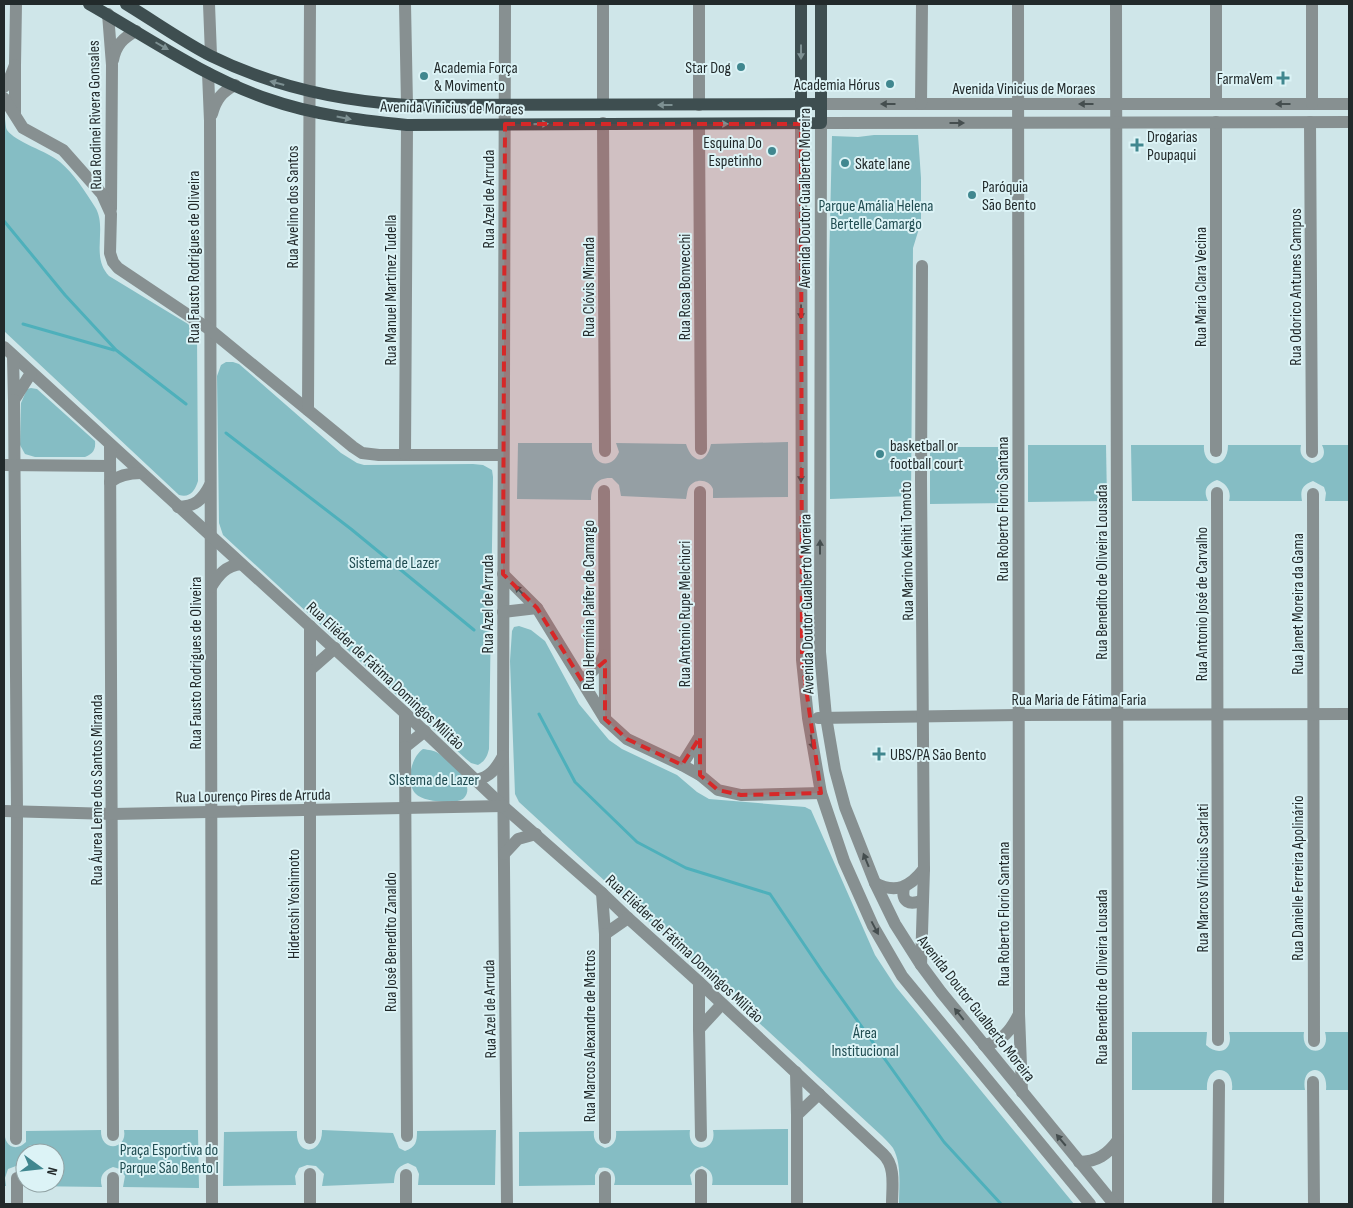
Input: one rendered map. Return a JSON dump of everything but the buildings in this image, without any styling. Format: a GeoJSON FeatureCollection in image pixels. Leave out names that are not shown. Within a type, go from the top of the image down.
{"type":"FeatureCollection","features":[{"type":"Feature","properties":{"kind":"main road","name":"Avenida Vinicius de Moraes"},"geometry":{"type":"LineString","coordinates":[[89,4],[111,9],[136,31],[208,72],[235,85],[268,99],[356,120],[407,125],[821,123]]}},
{"type":"Feature","properties":{"kind":"main road","name":"Avenida Vinicius de Moraes"},"geometry":{"type":"LineString","coordinates":[[126,4],[211,56],[264,79],[310,92],[375,104],[821,104]]}},
{"type":"Feature","properties":{"kind":"main road","name":"Avenida Doutor Gualberto Moreira"},"geometry":{"type":"LineString","coordinates":[[801,4],[801,124]]}},
{"type":"Feature","properties":{"kind":"main road","name":"Avenida Doutor Gualberto Moreira"},"geometry":{"type":"LineString","coordinates":[[821,4],[821,123]]}},
{"type":"Feature","properties":{"kind":"main road"},"geometry":{"type":"LineString","coordinates":[[699,105],[699,124]]}},
{"type":"Feature","properties":{"kind":"street"},"geometry":{"type":"LineString","coordinates":[[15,116],[16,4]]}},
{"type":"Feature","properties":{"kind":"street"},"geometry":{"type":"LineString","coordinates":[[209,4],[211,56]]}},
{"type":"Feature","properties":{"kind":"street","name":"Rua Avelino dos Santos"},"geometry":{"type":"LineString","coordinates":[[308,410],[310,4]]}},
{"type":"Feature","properties":{"kind":"street"},"geometry":{"type":"LineString","coordinates":[[406,4],[406,105]]}},
{"type":"Feature","properties":{"kind":"street","name":"Rua Azel de Arruda"},"geometry":{"type":"LineString","coordinates":[[504,4],[503,806],[507,1204]]}},
{"type":"Feature","properties":{"kind":"street"},"geometry":{"type":"LineString","coordinates":[[603,4],[603,104]]}},
{"type":"Feature","properties":{"kind":"street"},"geometry":{"type":"LineString","coordinates":[[699,105],[700,4]]}},
{"type":"Feature","properties":{"kind":"street"},"geometry":{"type":"LineString","coordinates":[[922,4],[922,104]]}},
{"type":"Feature","properties":{"kind":"street","name":"Rua Roberto Florio Santana"},"geometry":{"type":"LineString","coordinates":[[1018,4],[1019,1014],[1022,1092]]}},
{"type":"Feature","properties":{"kind":"street","name":"Rua Benedito de Oliveira Lousada"},"geometry":{"type":"LineString","coordinates":[[1116,4],[1118,1204]]}},
{"type":"Feature","properties":{"kind":"street"},"geometry":{"type":"LineString","coordinates":[[1216,4],[1216,104]]}},
{"type":"Feature","properties":{"kind":"street"},"geometry":{"type":"LineString","coordinates":[[1312,4],[1312,104]]}},
{"type":"Feature","properties":{"kind":"street","name":"Rua Rodinei Rivera Gonsales"},"geometry":{"type":"LineString","coordinates":[[111,9],[110,253],[112,262],[118,268],[209,328]]}},
{"type":"Feature","properties":{"kind":"street"},"geometry":{"type":"LineString","coordinates":[[193,45],[204,35],[209,22]]}},
{"type":"Feature","properties":{"kind":"street"},"geometry":{"type":"LineString","coordinates":[[112,65],[120,42],[136,31]]}},
{"type":"Feature","properties":{"kind":"street"},"geometry":{"type":"LineString","coordinates":[[4,87],[15,65]]}},
{"type":"Feature","properties":{"kind":"street","name":"Rua Fausto Rodrigues de Oliveira"},"geometry":{"type":"LineString","coordinates":[[208,72],[210,121],[212,1204]]}},
{"type":"Feature","properties":{"kind":"street","name":"Rua Fausto Rodrigues de Oliveira"},"geometry":{"type":"LineString","coordinates":[[210,121],[215,102],[224,92],[235,85]]}},
{"type":"Feature","properties":{"kind":"street"},"geometry":{"type":"LineString","coordinates":[[4,98],[23,128],[53,144],[70,157],[97,188],[107,203],[111,214]]}},
{"type":"Feature","properties":{"kind":"street","name":"Avenida Vinicius de Moraes"},"geometry":{"type":"LineString","coordinates":[[821,104],[1349,104]]}},
{"type":"Feature","properties":{"kind":"street","name":"Rua Maria Clara Vecina"},"geometry":{"type":"LineString","coordinates":[[1216,122],[1216,451]]}},
{"type":"Feature","properties":{"kind":"street","name":"Rua Odorico Antunes Campos"},"geometry":{"type":"LineString","coordinates":[[1310,122],[1312,452]]}},
{"type":"Feature","properties":{"kind":"street","name":"Avenida Vinicius de Moraes"},"geometry":{"type":"LineString","coordinates":[[821,123],[1349,122]]}},
{"type":"Feature","properties":{"kind":"street","name":"Rua Clóvis Miranda"},"geometry":{"type":"LineString","coordinates":[[603,123],[605,451]]}},
{"type":"Feature","properties":{"kind":"street","name":"Avenida Doutor Gualberto Moreira"},"geometry":{"type":"LineString","coordinates":[[821,123],[820,652],[826,717],[835,770],[845,807],[875,883],[895,924],[921,966],[1114,1204]]}},
{"type":"Feature","properties":{"kind":"street","name":"Rua Rosa Bonvecchi"},"geometry":{"type":"LineString","coordinates":[[699,124],[700,450]]}},
{"type":"Feature","properties":{"kind":"street","name":"Avenida Doutor Gualberto Moreira"},"geometry":{"type":"LineString","coordinates":[[801,124],[802,660],[808,718],[821,793],[851,878],[873,926],[902,976],[1090,1204]]}},
{"type":"Feature","properties":{"kind":"street","name":"Rua Manuel Martinez Tudella"},"geometry":{"type":"LineString","coordinates":[[406,454],[407,125]]}},
{"type":"Feature","properties":{"kind":"street","name":"Rua Marino Keihiti Tomoto"},"geometry":{"type":"LineString","coordinates":[[921,966],[924,869],[921,478],[922,266]]}},
{"type":"Feature","properties":{"kind":"street"},"geometry":{"type":"LineString","coordinates":[[209,328],[362,453],[378,455],[503,454]]}},
{"type":"Feature","properties":{"kind":"street"},"geometry":{"type":"LineString","coordinates":[[8,351],[14,400],[9,465],[10,811],[16,1139]]}},
{"type":"Feature","properties":{"kind":"street","name":"Rua Eliéder de Fátima Domingos Militão"},"geometry":{"type":"LineString","coordinates":[[8,351],[405,713],[503,806],[602,893],[889,1159],[892,1168],[892,1204]]}},
{"type":"Feature","properties":{"kind":"street"},"geometry":{"type":"LineString","coordinates":[[14,400],[31,373]]}},
{"type":"Feature","properties":{"kind":"street","name":"Rua Áurea Leme dos Santos Miranda"},"geometry":{"type":"LineString","coordinates":[[110,446],[113,1135]]}},
{"type":"Feature","properties":{"kind":"street"},"geometry":{"type":"LineString","coordinates":[[9,465],[110,466]]}},
{"type":"Feature","properties":{"kind":"street"},"geometry":{"type":"LineString","coordinates":[[110,482],[115,478],[132,473],[140,473]]}},
{"type":"Feature","properties":{"kind":"street"},"geometry":{"type":"LineString","coordinates":[[178,507],[190,506],[199,501],[206,494],[210,485]]}},
{"type":"Feature","properties":{"kind":"street","name":"Rua Hermínia Paifer de Camargo"},"geometry":{"type":"LineString","coordinates":[[604,491],[605,719]]}},
{"type":"Feature","properties":{"kind":"street","name":"Rua Antonio Rupe Melchiori"},"geometry":{"type":"LineString","coordinates":[[700,492],[700,775]]}},
{"type":"Feature","properties":{"kind":"street","name":"Rua Antonio José de Carvalho"},"geometry":{"type":"LineString","coordinates":[[1217,494],[1218,715]]}},
{"type":"Feature","properties":{"kind":"street","name":"Rua Janet Moreira da Gama"},"geometry":{"type":"LineString","coordinates":[[1313,494],[1313,714]]}},
{"type":"Feature","properties":{"kind":"street"},"geometry":{"type":"LineString","coordinates":[[211,587],[224,570],[234,565],[242,564]]}},
{"type":"Feature","properties":{"kind":"street"},"geometry":{"type":"LineString","coordinates":[[503,574],[537,608],[605,719],[627,739],[700,775],[718,790],[741,795],[821,793]]}},
{"type":"Feature","properties":{"kind":"street"},"geometry":{"type":"LineString","coordinates":[[503,612],[537,608]]}},
{"type":"Feature","properties":{"kind":"street","name":"Hidetoshi Yoshimoto"},"geometry":{"type":"LineString","coordinates":[[310,626],[310,1138]]}},
{"type":"Feature","properties":{"kind":"street"},"geometry":{"type":"LineString","coordinates":[[310,670],[334,648]]}},
{"type":"Feature","properties":{"kind":"street"},"geometry":{"type":"LineString","coordinates":[[585,686],[605,653]]}},
{"type":"Feature","properties":{"kind":"street"},"geometry":{"type":"LineString","coordinates":[[585,686],[594,691],[605,682]]}},
{"type":"Feature","properties":{"kind":"street","name":"Rua José Benedito Zanaldo"},"geometry":{"type":"LineString","coordinates":[[405,713],[407,1136]]}},
{"type":"Feature","properties":{"kind":"street","name":"Rua Danielle Ferreira Apolinário"},"geometry":{"type":"LineString","coordinates":[[1313,714],[1314,1041]]}},
{"type":"Feature","properties":{"kind":"street","name":"Rua Maria de Fátima Faria"},"geometry":{"type":"LineString","coordinates":[[808,718],[1349,714]]}},
{"type":"Feature","properties":{"kind":"street","name":"Rua Marcos Vinícius Scarlati"},"geometry":{"type":"LineString","coordinates":[[1218,715],[1218,1040]]}},
{"type":"Feature","properties":{"kind":"street"},"geometry":{"type":"LineString","coordinates":[[405,747],[425,732]]}},
{"type":"Feature","properties":{"kind":"street"},"geometry":{"type":"LineString","coordinates":[[682,765],[700,736]]}},
{"type":"Feature","properties":{"kind":"street"},"geometry":{"type":"LineString","coordinates":[[476,780],[485,778],[498,767],[503,756]]}},
{"type":"Feature","properties":{"kind":"street","name":"Rua Lourenço Pires de Arruda"},"geometry":{"type":"LineString","coordinates":[[10,811],[113,814],[503,806]]}},
{"type":"Feature","properties":{"kind":"street"},"geometry":{"type":"LineString","coordinates":[[504,854],[518,839],[536,834]]}},
{"type":"Feature","properties":{"kind":"street"},"geometry":{"type":"LineString","coordinates":[[875,883],[891,889],[904,886],[916,879],[924,869]]}},
{"type":"Feature","properties":{"kind":"street"},"geometry":{"type":"LineString","coordinates":[[904,886],[903,893],[906,901],[916,904],[923,900]]}},
{"type":"Feature","properties":{"kind":"street","name":"Rua Marcos Alexandre de Mattos"},"geometry":{"type":"LineString","coordinates":[[602,893],[605,934],[605,1138]]}},
{"type":"Feature","properties":{"kind":"street","name":"Rua Marcos Alexandre de Mattos"},"geometry":{"type":"LineString","coordinates":[[605,934],[628,918]]}},
{"type":"Feature","properties":{"kind":"street"},"geometry":{"type":"LineString","coordinates":[[699,982],[701,1136]]}},
{"type":"Feature","properties":{"kind":"street"},"geometry":{"type":"LineString","coordinates":[[699,1029],[722,1004]]}},
{"type":"Feature","properties":{"kind":"street"},"geometry":{"type":"LineString","coordinates":[[984,1045],[991,1044],[1005,1035],[1019,1014]]}},
{"type":"Feature","properties":{"kind":"street"},"geometry":{"type":"LineString","coordinates":[[796,1072],[797,1204]]}},
{"type":"Feature","properties":{"kind":"street"},"geometry":{"type":"LineString","coordinates":[[1313,1082],[1314,1204]]}},
{"type":"Feature","properties":{"kind":"street"},"geometry":{"type":"LineString","coordinates":[[1218,1204],[1219,1085]]}},
{"type":"Feature","properties":{"kind":"street"},"geometry":{"type":"LineString","coordinates":[[796,1115],[819,1094]]}},
{"type":"Feature","properties":{"kind":"street"},"geometry":{"type":"LineString","coordinates":[[1079,1162],[1090,1162],[1101,1157],[1111,1150],[1118,1140]]}},
{"type":"Feature","properties":{"kind":"street"},"geometry":{"type":"LineString","coordinates":[[310,1174],[310,1204]]}},
{"type":"Feature","properties":{"kind":"street"},"geometry":{"type":"LineString","coordinates":[[700,1175],[701,1204]]}},
{"type":"Feature","properties":{"kind":"street"},"geometry":{"type":"LineString","coordinates":[[406,1176],[406,1204]]}},
{"type":"Feature","properties":{"kind":"street"},"geometry":{"type":"LineString","coordinates":[[605,1177],[605,1204]]}},
{"type":"Feature","properties":{"kind":"street"},"geometry":{"type":"LineString","coordinates":[[113,1178],[113,1204]]}},
{"type":"Feature","properties":{"kind":"highlighted area"},"geometry":{"type":"Polygon","coordinates":[[[505,124],[801,124],[802,660],[821,793],[741,795],[718,790],[700,775],[700,737],[682,765],[627,739],[605,719],[605,661],[582,681],[537,608],[503,574],[505,124]]]}},
{"type":"Feature","properties":{"kind":"green space"},"geometry":{"type":"Polygon","coordinates":[[[4,116],[6,128],[11,134],[60,162],[75,177],[95,207],[99,215],[101,260],[103,268],[109,276],[188,324],[197,335],[198,481],[194,491],[189,495],[179,495],[4,331],[4,116]]]}},
{"type":"Feature","properties":{"kind":"green space","name":"Parque Amália Helena Bertelle Camargo"},"geometry":{"type":"Polygon","coordinates":[[[918,135],[921,178],[921,222],[913,248],[911,496],[830,499],[829,269],[832,136],[858,137],[918,135]]]}},
{"type":"Feature","properties":{"kind":"green space","name":"Sistema de Lazer"},"geometry":{"type":"Polygon","coordinates":[[[226,362],[239,364],[341,453],[357,463],[364,465],[473,464],[483,465],[492,470],[489,749],[485,758],[478,765],[466,759],[223,535],[219,523],[217,376],[221,365],[226,362]]]}},
{"type":"Feature","properties":{"kind":"green space"},"geometry":{"type":"Polygon","coordinates":[[[27,389],[37,389],[95,441],[92,453],[85,457],[35,457],[25,454],[20,445],[21,403],[27,389]]]}},
{"type":"Feature","properties":{"kind":"green space"},"geometry":{"type":"Polygon","coordinates":[[[788,442],[788,497],[713,498],[713,489],[708,483],[702,481],[695,482],[689,487],[686,499],[621,496],[619,485],[612,478],[607,478],[596,483],[592,491],[591,500],[517,499],[518,443],[592,443],[594,456],[602,463],[606,463],[611,462],[619,452],[616,443],[686,444],[695,458],[702,459],[709,451],[711,444],[788,442]]]}},
{"type":"Feature","properties":{"kind":"green space"},"geometry":{"type":"Polygon","coordinates":[[[1028,445],[1106,445],[1107,501],[1028,502],[1028,445]]]}},
{"type":"Feature","properties":{"kind":"green space"},"geometry":{"type":"Polygon","coordinates":[[[1131,445],[1204,445],[1204,453],[1207,458],[1215,463],[1224,459],[1228,445],[1301,445],[1302,456],[1312,463],[1323,457],[1322,445],[1349,445],[1349,501],[1325,501],[1326,493],[1324,487],[1313,481],[1306,484],[1303,488],[1301,494],[1302,501],[1229,501],[1230,494],[1228,488],[1217,480],[1206,488],[1208,501],[1132,501],[1131,445]]]}},
{"type":"Feature","properties":{"kind":"green space"},"geometry":{"type":"Polygon","coordinates":[[[930,447],[1008,447],[1008,503],[930,504],[930,447]]]}},
{"type":"Feature","properties":{"kind":"green space","name":"Área Institucional"},"geometry":{"type":"Polygon","coordinates":[[[519,626],[531,630],[545,641],[579,704],[609,740],[622,749],[677,775],[697,792],[709,799],[805,807],[811,810],[875,955],[896,987],[1074,1204],[899,1204],[898,1161],[893,1148],[888,1142],[519,802],[515,794],[510,661],[512,631],[514,627],[519,626]]]}},
{"type":"Feature","properties":{"kind":"green space","name":"SIstema de Lazer"},"geometry":{"type":"Polygon","coordinates":[[[423,749],[438,753],[460,773],[467,786],[464,798],[440,802],[425,799],[416,794],[411,783],[411,770],[415,758],[423,749]]]}},
{"type":"Feature","properties":{"kind":"green space"},"geometry":{"type":"Polygon","coordinates":[[[1132,1032],[1207,1032],[1206,1045],[1211,1049],[1220,1051],[1224,1050],[1229,1043],[1229,1032],[1304,1032],[1304,1040],[1307,1046],[1311,1050],[1316,1051],[1324,1046],[1326,1040],[1325,1032],[1349,1032],[1349,1090],[1326,1090],[1326,1081],[1323,1075],[1315,1070],[1310,1071],[1307,1075],[1305,1090],[1232,1090],[1232,1081],[1229,1075],[1225,1071],[1220,1070],[1210,1075],[1207,1090],[1132,1090],[1132,1032]]]}},
{"type":"Feature","properties":{"kind":"green space"},"geometry":{"type":"Polygon","coordinates":[[[788,1129],[788,1185],[712,1185],[713,1178],[711,1173],[702,1166],[695,1169],[690,1175],[692,1185],[614,1185],[614,1174],[610,1169],[603,1167],[599,1168],[595,1175],[595,1185],[519,1186],[519,1132],[594,1131],[596,1141],[605,1148],[611,1146],[614,1142],[616,1131],[690,1130],[690,1138],[693,1143],[697,1147],[702,1148],[711,1143],[713,1130],[788,1129]]]}},
{"type":"Feature","properties":{"kind":"green space","name":"Praça Esportiva do Parque São Bento I"},"geometry":{"type":"Polygon","coordinates":[[[101,1130],[105,1143],[114,1146],[122,1142],[124,1130],[198,1130],[199,1188],[123,1187],[125,1176],[120,1169],[113,1167],[103,1174],[101,1180],[102,1187],[65,1187],[65,1143],[25,1143],[26,1131],[101,1130]]]}},
{"type":"Feature","properties":{"kind":"green space"},"geometry":{"type":"Polygon","coordinates":[[[322,1130],[393,1133],[399,1148],[405,1151],[412,1148],[415,1144],[417,1131],[496,1130],[495,1185],[418,1185],[419,1174],[416,1167],[408,1163],[397,1170],[394,1183],[322,1186],[324,1174],[316,1166],[307,1165],[299,1168],[295,1176],[296,1185],[223,1186],[224,1132],[297,1131],[300,1145],[304,1149],[309,1150],[318,1144],[322,1130]]]}},
{"type":"Feature","properties":{"kind":"green space","name":"Praça Esportiva do Parque São Bento I"},"geometry":{"type":"Polygon","coordinates":[[[4,1131],[8,1144],[14,1147],[15,1166],[8,1169],[5,1178],[6,1186],[4,1186],[4,1131]]]}},
{"type":"Feature","properties":{"kind":"waterway"},"geometry":{"type":"LineString","coordinates":[[4,221],[65,295],[116,350],[186,404]]}},
{"type":"Feature","properties":{"kind":"waterway"},"geometry":{"type":"LineString","coordinates":[[23,324],[114,350]]}},
{"type":"Feature","properties":{"kind":"waterway"},"geometry":{"type":"LineString","coordinates":[[226,433],[351,529],[474,630]]}},
{"type":"Feature","properties":{"kind":"waterway"},"geometry":{"type":"LineString","coordinates":[[539,714],[575,782],[637,842],[686,868],[770,894],[822,971],[944,1142],[1001,1204]]}},
{"type":"Feature","properties":{"kind":"place","name":"Star Dog"},"geometry":{"type":"Point","coordinates":[741,67]}},
{"type":"Feature","properties":{"kind":"place","name":"Academia Força & Movimento"},"geometry":{"type":"Point","coordinates":[424,76]}},
{"type":"Feature","properties":{"kind":"place","name":"FarmaVem"},"geometry":{"type":"Point","coordinates":[1283,78]}},
{"type":"Feature","properties":{"kind":"place","name":"Academia Hórus"},"geometry":{"type":"Point","coordinates":[890,84]}},
{"type":"Feature","properties":{"kind":"place","name":"Drogarias Poupaqui"},"geometry":{"type":"Point","coordinates":[1137,145]}},
{"type":"Feature","properties":{"kind":"place","name":"Esquina Do Espetinho"},"geometry":{"type":"Point","coordinates":[772,151]}},
{"type":"Feature","properties":{"kind":"place","name":"Skate lane"},"geometry":{"type":"Point","coordinates":[845,163]}},
{"type":"Feature","properties":{"kind":"place","name":"Paróquia São Bento"},"geometry":{"type":"Point","coordinates":[972,195]}},
{"type":"Feature","properties":{"kind":"place","name":"basketball or football court"},"geometry":{"type":"Point","coordinates":[880,454]}},
{"type":"Feature","properties":{"kind":"place","name":"UBS/PA São Bento"},"geometry":{"type":"Point","coordinates":[879,754]}}]}
